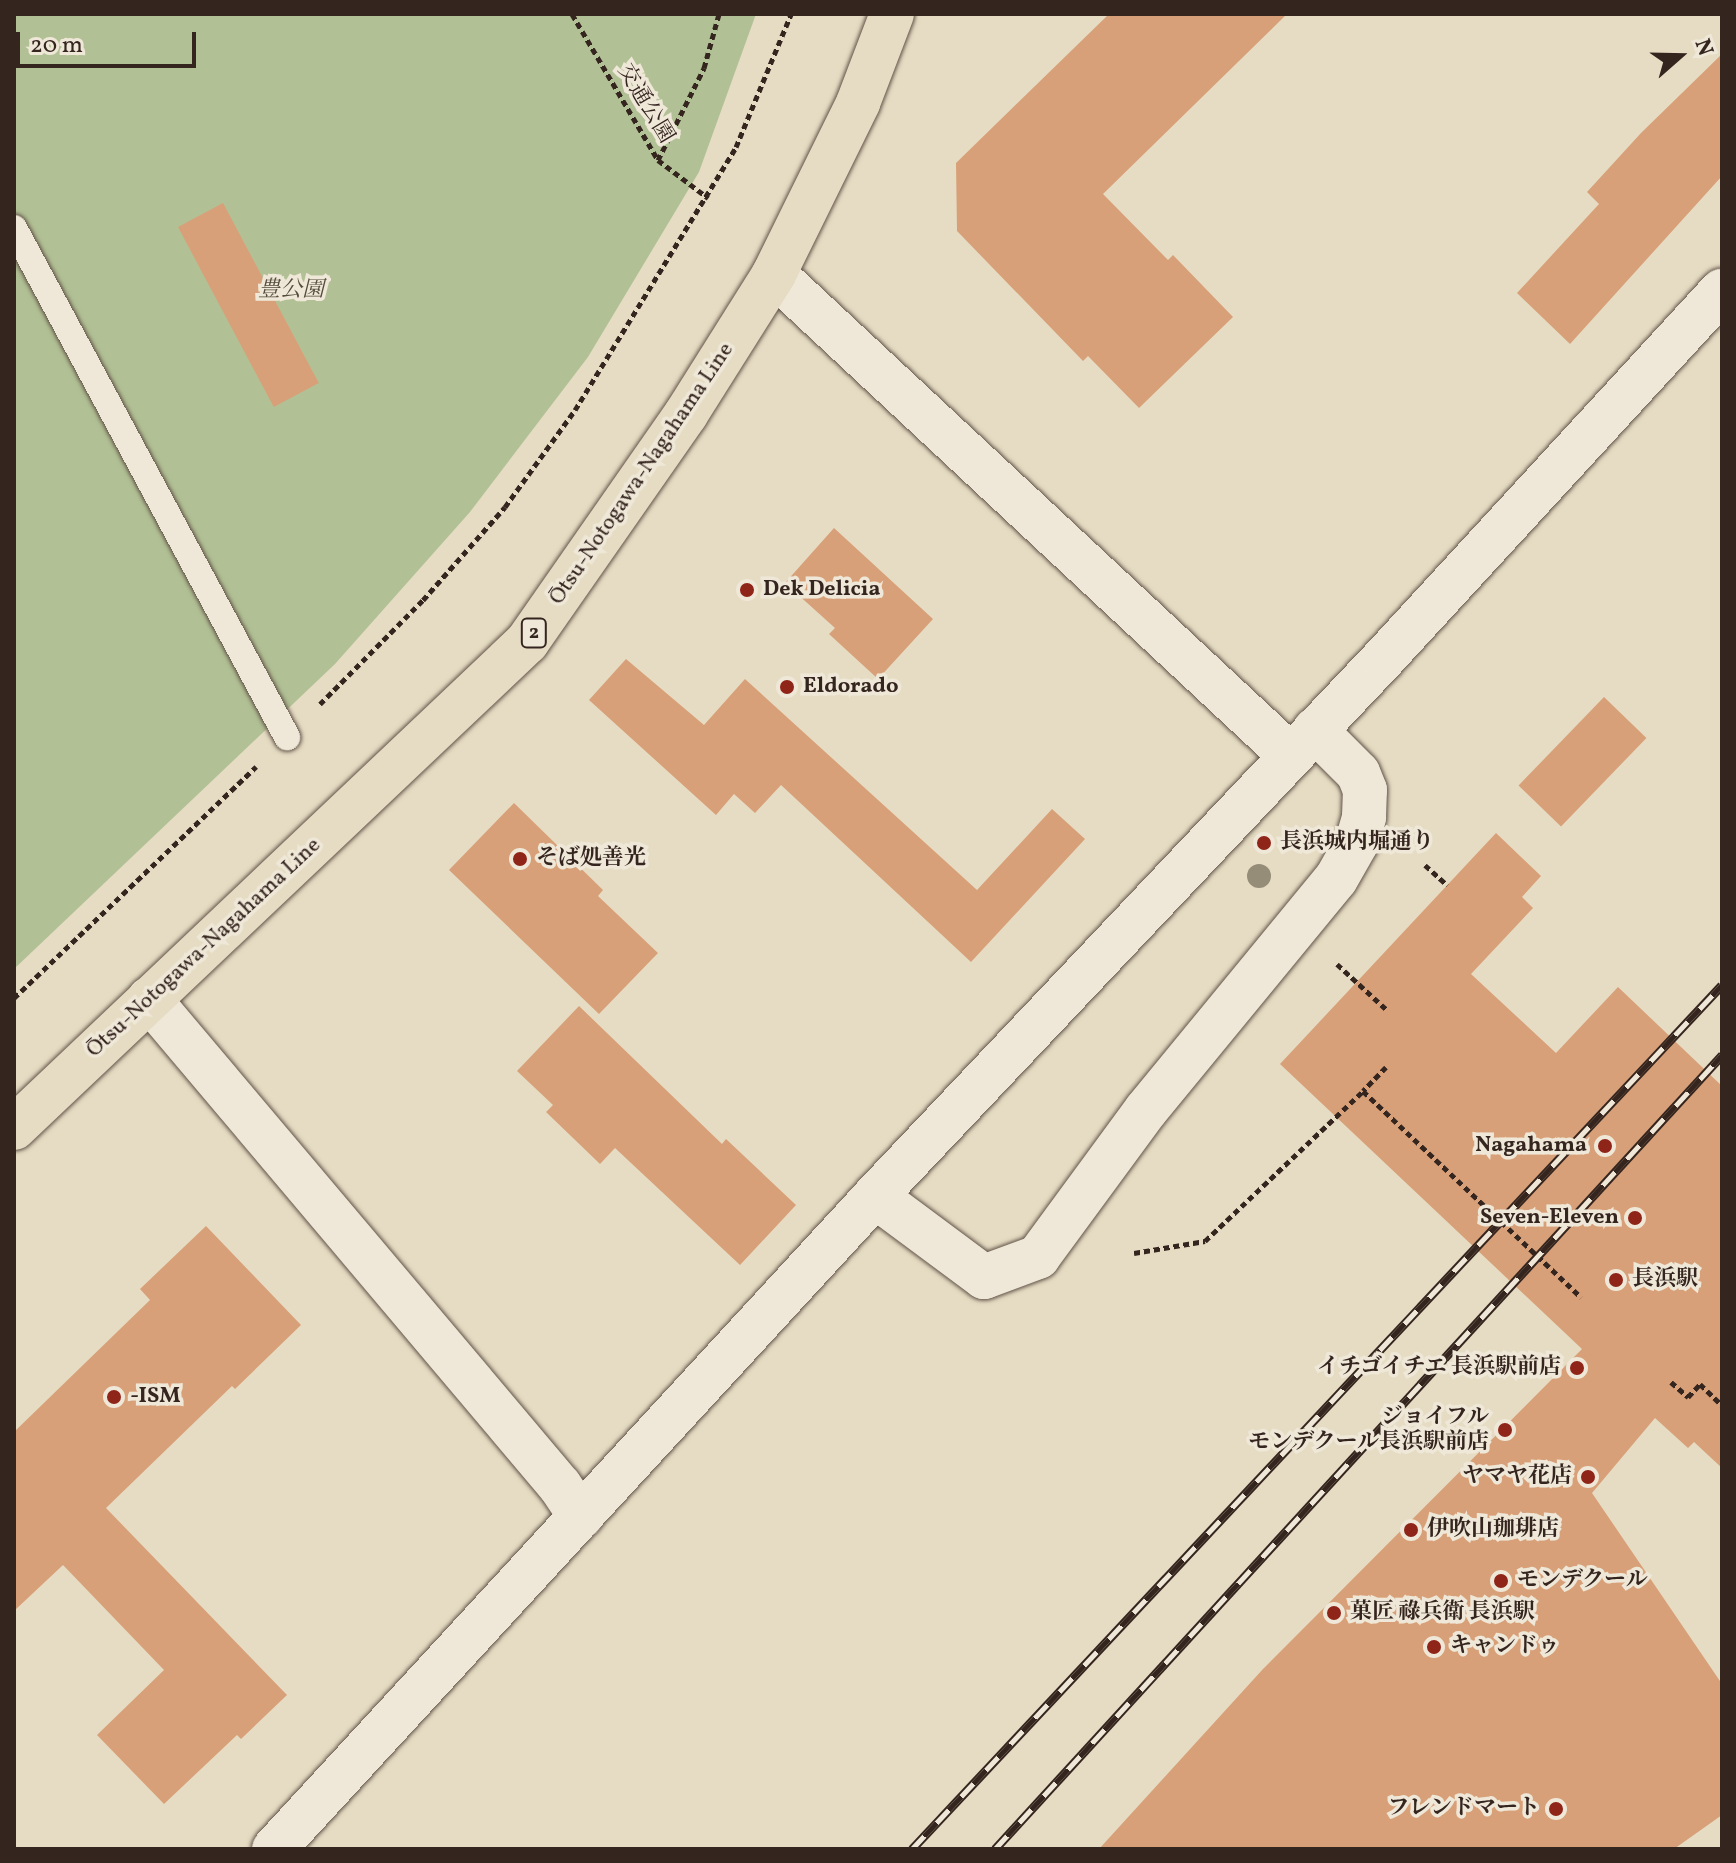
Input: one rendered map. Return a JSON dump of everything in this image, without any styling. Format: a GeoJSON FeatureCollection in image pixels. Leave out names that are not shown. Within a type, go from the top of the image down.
{"type":"FeatureCollection","features":[{"type":"Feature","properties":{"kind":"main road","name":"Ōtsu-Notogawa-Nagahama Line"},"geometry":{"type":"LineString","coordinates":[[14,1128],[527,642],[686,414],[774,274],[858,103],[892,14]]}},
{"type":"Feature","properties":{"kind":"street"},"geometry":{"type":"LineString","coordinates":[[774,274],[1303,743],[1358,773],[1365,790],[1364,817],[1357,842],[1336,879],[1146,1110],[1038,1257],[984,1277],[875,1196]]}},
{"type":"Feature","properties":{"kind":"street"},"geometry":{"type":"LineString","coordinates":[[274,1849],[875,1196],[1303,743],[1722,291]]}},
{"type":"Feature","properties":{"kind":"street"},"geometry":{"type":"LineString","coordinates":[[149,999],[560,1486],[581,1517]]}},
{"type":"Feature","properties":{"kind":"lane"},"geometry":{"type":"LineString","coordinates":[[14,228],[287,737]]}},
{"type":"Feature","properties":{"kind":"path","name":"交通公園"},"geometry":{"type":"LineString","coordinates":[[572,14],[658,160]]}},
{"type":"Feature","properties":{"kind":"path","name":"交通公園"},"geometry":{"type":"LineString","coordinates":[[658,160],[704,68],[719,14]]}},
{"type":"Feature","properties":{"kind":"path"},"geometry":{"type":"LineString","coordinates":[[14,998],[287,737],[423,600],[505,507],[575,410],[708,198],[736,147],[791,14]]}},
{"type":"Feature","properties":{"kind":"path"},"geometry":{"type":"LineString","coordinates":[[658,160],[708,198]]}},
{"type":"Feature","properties":{"kind":"path"},"geometry":{"type":"LineString","coordinates":[[1425,865],[1447,885]]}},
{"type":"Feature","properties":{"kind":"path"},"geometry":{"type":"LineString","coordinates":[[1333,960],[1386,1009]]}},
{"type":"Feature","properties":{"kind":"path"},"geometry":{"type":"LineString","coordinates":[[1134,1253],[1205,1241],[1386,1067]]}},
{"type":"Feature","properties":{"kind":"path"},"geometry":{"type":"LineString","coordinates":[[1363,1091],[1581,1297]]}},
{"type":"Feature","properties":{"kind":"path"},"geometry":{"type":"LineString","coordinates":[[1671,1382],[1688,1397],[1700,1384],[1722,1405]]}},
{"type":"Feature","properties":{"kind":"green space","name":"豊公園"},"geometry":{"type":"Polygon","coordinates":[[[14,14],[756,14],[699,172],[588,357],[470,512],[335,664],[14,969],[14,14]]]}},
{"type":"Feature","properties":{"kind":"building"},"geometry":{"type":"Polygon","coordinates":[[[1109,14],[1287,14],[1103,194],[1168,260],[1173,255],[1233,317],[1139,408],[1088,356],[1083,361],[957,231],[956,163],[1109,14]]]}},
{"type":"Feature","properties":{"kind":"building"},"geometry":{"type":"Polygon","coordinates":[[[1722,54],[1722,176],[1570,344],[1517,293],[1599,204],[1587,192],[1641,133],[1722,54]]]}},
{"type":"Feature","properties":{"kind":"building"},"geometry":{"type":"Polygon","coordinates":[[[223,203],[319,383],[274,407],[178,227],[223,203]]]}},
{"type":"Feature","properties":{"kind":"building"},"geometry":{"type":"Polygon","coordinates":[[[834,528],[933,619],[878,679],[829,634],[835,628],[785,583],[834,528]]]}},
{"type":"Feature","properties":{"kind":"building"},"geometry":{"type":"Polygon","coordinates":[[[626,659],[704,725],[745,679],[977,890],[1052,809],[1085,839],[971,962],[781,785],[755,813],[734,794],[716,815],[589,700],[626,659]]]}},
{"type":"Feature","properties":{"kind":"building"},"geometry":{"type":"Polygon","coordinates":[[[1604,697],[1646,738],[1561,826],[1519,785],[1604,697]]]}},
{"type":"Feature","properties":{"kind":"building"},"geometry":{"type":"Polygon","coordinates":[[[514,803],[603,890],[598,896],[658,953],[599,1014],[449,870],[514,803]]]}},
{"type":"Feature","properties":{"kind":"building"},"geometry":{"type":"Polygon","coordinates":[[[1496,833],[1541,876],[1522,897],[1533,908],[1471,974],[1556,1053],[1618,987],[1722,1086],[1722,1468],[1694,1442],[1688,1448],[1655,1418],[1592,1493],[1722,1684],[1722,1815],[1674,1849],[1099,1849],[1263,1669],[1582,1349],[1280,1064],[1496,833]]]}},
{"type":"Feature","properties":{"kind":"building"},"geometry":{"type":"Polygon","coordinates":[[[579,1006],[722,1144],[726,1139],[796,1205],[740,1265],[615,1148],[600,1164],[546,1112],[553,1105],[517,1071],[579,1006]]]}},
{"type":"Feature","properties":{"kind":"building"},"geometry":{"type":"Polygon","coordinates":[[[206,1226],[301,1325],[235,1389],[232,1386],[106,1508],[287,1695],[241,1739],[237,1735],[164,1804],[97,1735],[164,1670],[63,1565],[14,1611],[14,1432],[150,1300],[140,1289],[206,1226]]]}},
{"type":"Feature","properties":{"kind":"railway"},"geometry":{"type":"LineString","coordinates":[[912,1849],[1722,985]]}},
{"type":"Feature","properties":{"kind":"railway"},"geometry":{"type":"LineString","coordinates":[[995,1849],[1722,1055]]}},
{"type":"Feature","properties":{"kind":"place","name":"Dek Delicia"},"geometry":{"type":"Point","coordinates":[747,590]}},
{"type":"Feature","properties":{"kind":"place","name":"Eldorado"},"geometry":{"type":"Point","coordinates":[787,687]}},
{"type":"Feature","properties":{"kind":"place","name":"長浜城内堀通り"},"geometry":{"type":"Point","coordinates":[1264,843]}},
{"type":"Feature","properties":{"kind":"place","name":"そば処善光"},"geometry":{"type":"Point","coordinates":[520,859]}},
{"type":"Feature","properties":{"kind":"place","name":"Nagahama"},"geometry":{"type":"Point","coordinates":[1605,1146]}},
{"type":"Feature","properties":{"kind":"place","name":"Seven-Eleven"},"geometry":{"type":"Point","coordinates":[1635,1218]}},
{"type":"Feature","properties":{"kind":"place","name":"長浜駅"},"geometry":{"type":"Point","coordinates":[1616,1280]}},
{"type":"Feature","properties":{"kind":"place","name":"イチゴイチエ 長浜駅前店"},"geometry":{"type":"Point","coordinates":[1577,1368]}},
{"type":"Feature","properties":{"kind":"place","name":"-ISM"},"geometry":{"type":"Point","coordinates":[114,1397]}},
{"type":"Feature","properties":{"kind":"place","name":"ジョイフル モンデクール長浜駅前店"},"geometry":{"type":"Point","coordinates":[1505,1430]}},
{"type":"Feature","properties":{"kind":"place","name":"ヤマヤ花店"},"geometry":{"type":"Point","coordinates":[1588,1477]}},
{"type":"Feature","properties":{"kind":"place","name":"伊吹山珈琲店"},"geometry":{"type":"Point","coordinates":[1411,1530]}},
{"type":"Feature","properties":{"kind":"place","name":"モンデクール"},"geometry":{"type":"Point","coordinates":[1501,1581]}},
{"type":"Feature","properties":{"kind":"place","name":"菓匠 祿兵衛 長浜駅"},"geometry":{"type":"Point","coordinates":[1334,1613]}},
{"type":"Feature","properties":{"kind":"place","name":"キャンドゥ"},"geometry":{"type":"Point","coordinates":[1434,1647]}},
{"type":"Feature","properties":{"kind":"place","name":"フレンドマート"},"geometry":{"type":"Point","coordinates":[1556,1809]}}]}
